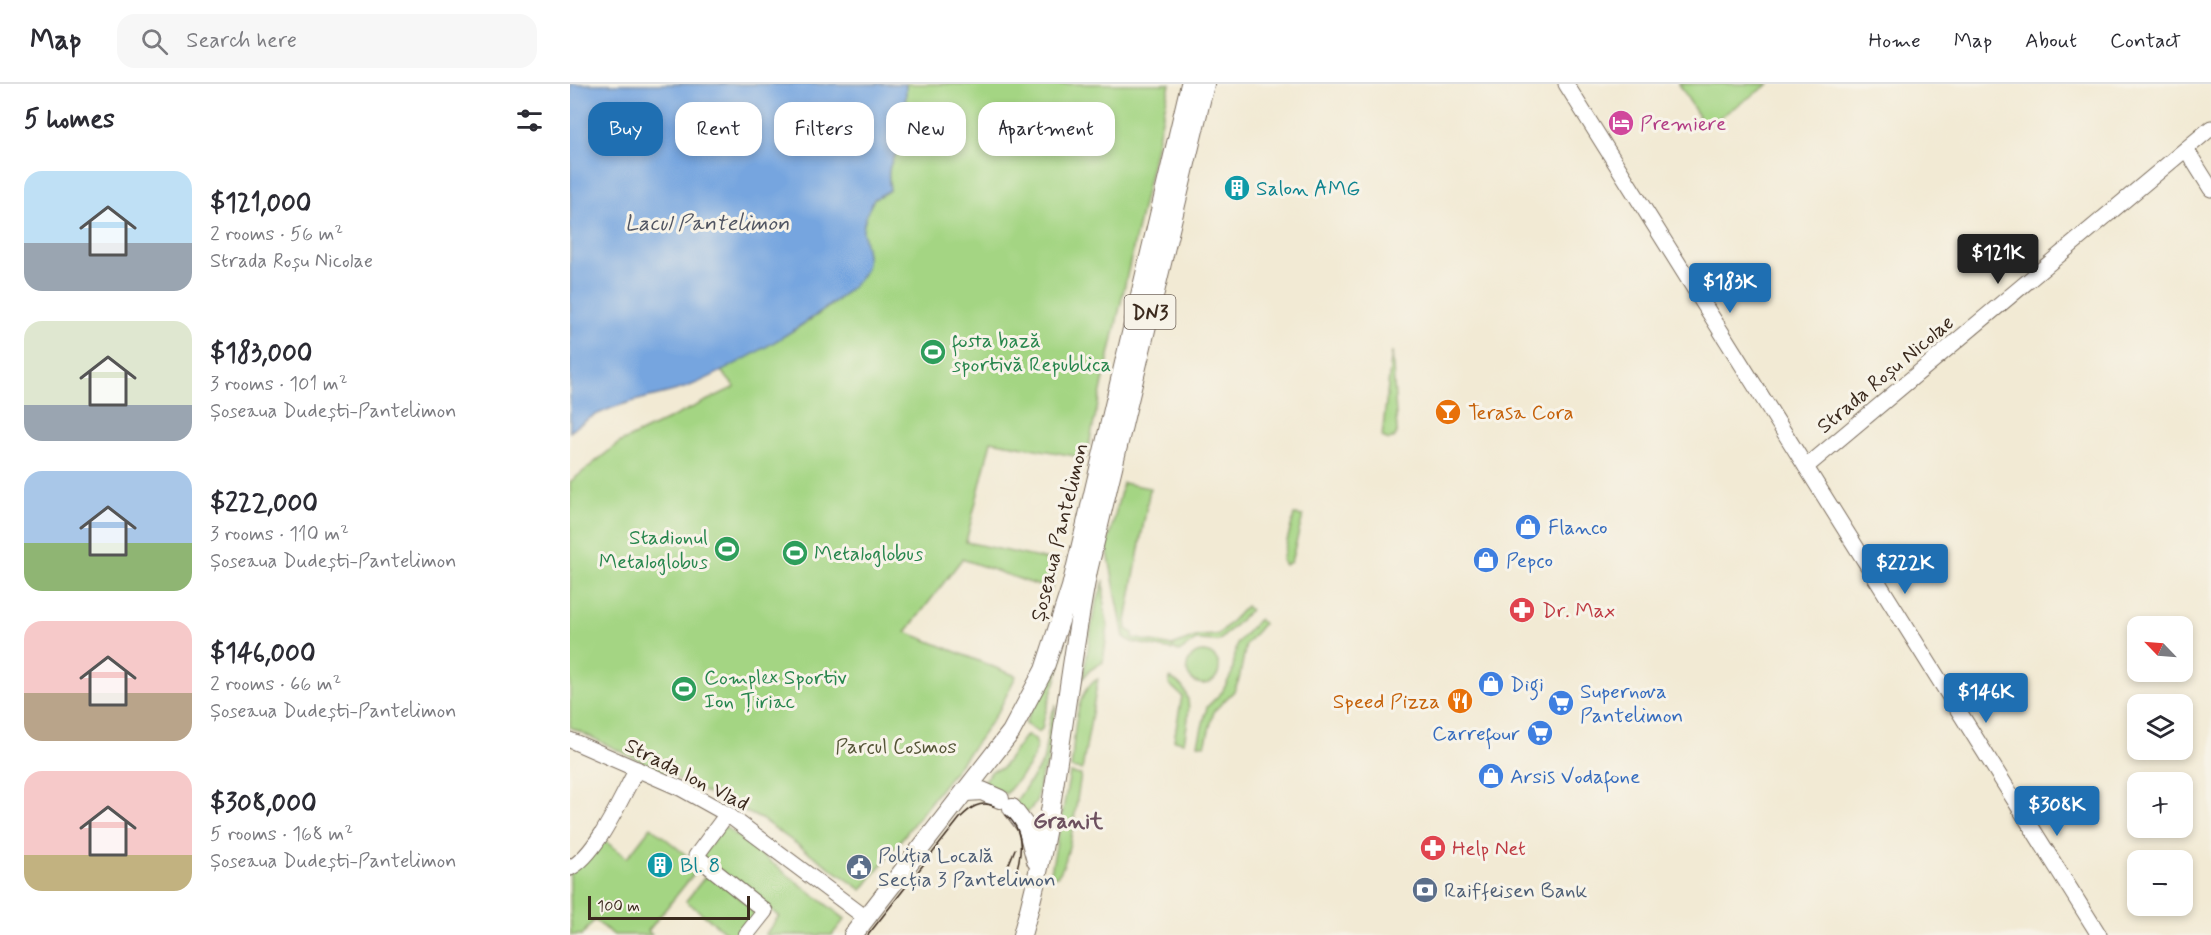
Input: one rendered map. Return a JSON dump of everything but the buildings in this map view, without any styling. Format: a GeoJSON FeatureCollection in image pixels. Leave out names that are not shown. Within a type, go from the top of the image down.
{"type":"FeatureCollection","features":[{"type":"Feature","properties":{"kind":"main road","name":"Șoseaua Pantelimon"},"geometry":{"type":"LineString","coordinates":[[853,935],[1011,732],[1035,690],[1053,648],[1074,575],[1190,84]]}},
{"type":"Feature","properties":{"kind":"main road","name":"Șoseaua Pantelimon"},"geometry":{"type":"LineString","coordinates":[[1022,935],[1056,772],[1086,579],[1205,84]]}},
{"type":"Feature","properties":{"kind":"main road"},"geometry":{"type":"LineString","coordinates":[[966,792],[982,791],[1006,804],[1021,818],[1030,835],[1037,868]]}},
{"type":"Feature","properties":{"kind":"street"},"geometry":{"type":"LineString","coordinates":[[1566,84],[2099,935]]}},
{"type":"Feature","properties":{"kind":"street","name":"Strada Roșu Nicolae"},"geometry":{"type":"LineString","coordinates":[[1806,467],[2211,128]]}},
{"type":"Feature","properties":{"kind":"street"},"geometry":{"type":"LineString","coordinates":[[2186,149],[2211,189]]}},
{"type":"Feature","properties":{"kind":"street","name":"Strada Ion Vlad"},"geometry":{"type":"LineString","coordinates":[[570,740],[638,770],[727,814],[866,918]]}},
{"type":"Feature","properties":{"kind":"street"},"geometry":{"type":"LineString","coordinates":[[570,868],[581,861],[593,846],[638,770]]}},
{"type":"Feature","properties":{"kind":"street"},"geometry":{"type":"LineString","coordinates":[[727,814],[696,856],[765,910],[746,935]]}},
{"type":"Feature","properties":{"kind":"green space","name":"Parcul Cosmos"},"geometry":{"type":"Polygon","coordinates":[[[906,84],[1170,84],[1086,458],[991,441],[966,542],[1058,562],[1051,590],[962,559],[906,632],[1016,676],[999,710],[980,738],[862,890],[761,819],[570,727],[570,482],[619,443],[735,387],[721,371],[799,327],[839,299],[854,285],[866,266],[864,222],[874,199],[890,190],[889,169],[895,156],[966,156],[966,102],[905,102],[906,84]]]}},
{"type":"Feature","properties":{"kind":"green space"},"geometry":{"type":"Polygon","coordinates":[[[1679,84],[1769,84],[1705,127],[1679,84]]]}},
{"type":"Feature","properties":{"kind":"green space"},"geometry":{"type":"Polygon","coordinates":[[[1392,351],[1397,431],[1395,437],[1389,440],[1382,437],[1392,351]]]}},
{"type":"Feature","properties":{"kind":"green space"},"geometry":{"type":"Polygon","coordinates":[[[1123,483],[1150,488],[1126,621],[1127,629],[1133,633],[1133,638],[1172,646],[1198,636],[1218,635],[1246,606],[1250,610],[1219,641],[1196,640],[1179,652],[1173,648],[1172,650],[1132,642],[1124,637],[1107,547],[1123,483]]]}},
{"type":"Feature","properties":{"kind":"green space"},"geometry":{"type":"Polygon","coordinates":[[[1294,515],[1303,516],[1291,562],[1285,565],[1282,560],[1294,515]]]}},
{"type":"Feature","properties":{"kind":"green space"},"geometry":{"type":"Polygon","coordinates":[[[1104,580],[1104,607],[1108,626],[1103,662],[1090,670],[1083,678],[1094,612],[1104,580]]]}},
{"type":"Feature","properties":{"kind":"green space"},"geometry":{"type":"Polygon","coordinates":[[[1259,619],[1263,624],[1246,644],[1239,680],[1234,691],[1214,711],[1204,745],[1198,744],[1207,707],[1222,692],[1232,673],[1237,643],[1259,619]]]}},
{"type":"Feature","properties":{"kind":"green space"},"geometry":{"type":"Polygon","coordinates":[[[1065,632],[1059,669],[1042,729],[1038,732],[1025,724],[1065,632]]]}},
{"type":"Feature","properties":{"kind":"green space"},"geometry":{"type":"Polygon","coordinates":[[[1203,652],[1214,657],[1219,668],[1214,679],[1203,684],[1192,679],[1187,668],[1192,657],[1203,652]]]}},
{"type":"Feature","properties":{"kind":"green space"},"geometry":{"type":"Polygon","coordinates":[[[1170,678],[1179,683],[1184,690],[1189,706],[1184,742],[1174,740],[1182,696],[1169,684],[1170,678]]]}},
{"type":"Feature","properties":{"kind":"green space"},"geometry":{"type":"Polygon","coordinates":[[[1098,679],[1082,770],[1071,768],[1079,706],[1083,695],[1098,679]]]}},
{"type":"Feature","properties":{"kind":"green space"},"geometry":{"type":"Polygon","coordinates":[[[1056,705],[1048,764],[1042,773],[1036,803],[1027,813],[1014,804],[1043,762],[1051,715],[1056,705]]]}},
{"type":"Feature","properties":{"kind":"green space"},"geometry":{"type":"Polygon","coordinates":[[[1026,735],[1035,739],[1035,753],[1032,761],[1006,794],[983,783],[992,771],[1002,768],[1026,735]]]}},
{"type":"Feature","properties":{"kind":"green space"},"geometry":{"type":"Polygon","coordinates":[[[1070,773],[1081,775],[1072,829],[1062,870],[1057,876],[1050,877],[1070,773]]]}},
{"type":"Feature","properties":{"kind":"green space"},"geometry":{"type":"Polygon","coordinates":[[[724,826],[845,919],[832,935],[765,935],[779,916],[701,857],[724,826]]]}},
{"type":"Feature","properties":{"kind":"green space"},"geometry":{"type":"Polygon","coordinates":[[[651,827],[700,866],[648,931],[652,935],[614,935],[594,920],[582,935],[571,935],[570,873],[601,838],[627,858],[651,827]]]}},
{"type":"Feature","properties":{"kind":"green space"},"geometry":{"type":"Polygon","coordinates":[[[708,873],[758,912],[740,935],[729,935],[686,901],[708,873]]]}},
{"type":"Feature","properties":{"kind":"water","name":"Lacul Pantelimon"},"geometry":{"type":"Polygon","coordinates":[[[570,84],[906,84],[905,102],[886,102],[886,156],[895,156],[889,169],[890,190],[874,199],[867,214],[863,234],[867,265],[855,284],[783,337],[725,369],[684,388],[610,409],[582,423],[570,432],[570,84]]]}},
{"type":"Feature","properties":{"kind":"tram line"},"geometry":{"type":"LineString","coordinates":[[868,935],[960,818],[976,806],[984,804],[994,806]]}},
{"type":"Feature","properties":{"kind":"tram line"},"geometry":{"type":"LineString","coordinates":[[1006,815],[1017,828],[1021,844],[1014,878]]}},
{"type":"Feature","properties":{"kind":"tram line"},"geometry":{"type":"LineString","coordinates":[[1006,871],[1015,849]]}},
{"type":"Feature","properties":{"kind":"place","name":"Premiere"},"geometry":{"type":"Point","coordinates":[1621,123]}},
{"type":"Feature","properties":{"kind":"place","name":"Salon AMG"},"geometry":{"type":"Point","coordinates":[1237,188]}},
{"type":"Feature","properties":{"kind":"place","name":"fosta bază sportivă Republica"},"geometry":{"type":"Point","coordinates":[933,352]}},
{"type":"Feature","properties":{"kind":"place","name":"Terasa Cora"},"geometry":{"type":"Point","coordinates":[1448,412]}},
{"type":"Feature","properties":{"kind":"place","name":"Flanco"},"geometry":{"type":"Point","coordinates":[1528,527]}},
{"type":"Feature","properties":{"kind":"place","name":"Stadionul Metaloglobus"},"geometry":{"type":"Point","coordinates":[727,549]}},
{"type":"Feature","properties":{"kind":"place","name":"Metaloglobus"},"geometry":{"type":"Point","coordinates":[795,553]}},
{"type":"Feature","properties":{"kind":"place","name":"Pepco"},"geometry":{"type":"Point","coordinates":[1486,560]}},
{"type":"Feature","properties":{"kind":"place","name":"Dr. Max"},"geometry":{"type":"Point","coordinates":[1522,610]}},
{"type":"Feature","properties":{"kind":"place","name":"Digi"},"geometry":{"type":"Point","coordinates":[1491,684]}},
{"type":"Feature","properties":{"kind":"place","name":"Complex Sportiv Ion Țiriac"},"geometry":{"type":"Point","coordinates":[684,689]}},
{"type":"Feature","properties":{"kind":"place","name":"Speed Pizza"},"geometry":{"type":"Point","coordinates":[1460,701]}},
{"type":"Feature","properties":{"kind":"place","name":"Supernova Pantelimon"},"geometry":{"type":"Point","coordinates":[1561,703]}},
{"type":"Feature","properties":{"kind":"place","name":"Carrefour"},"geometry":{"type":"Point","coordinates":[1540,733]}},
{"type":"Feature","properties":{"kind":"place","name":"Arsis Vodafone"},"geometry":{"type":"Point","coordinates":[1491,776]}},
{"type":"Feature","properties":{"kind":"place","name":"Help Net"},"geometry":{"type":"Point","coordinates":[1433,848]}},
{"type":"Feature","properties":{"kind":"place","name":"Bl. 8"},"geometry":{"type":"Point","coordinates":[660,865]}},
{"type":"Feature","properties":{"kind":"place","name":"Poliția Locală Secția 3 Pantelimon"},"geometry":{"type":"Point","coordinates":[859,867]}},
{"type":"Feature","properties":{"kind":"place","name":"Raiffeisen Bank"},"geometry":{"type":"Point","coordinates":[1425,890]}},
{"type":"Feature","properties":{"kind":"district","name":"Granit"},"geometry":{"type":"Point","coordinates":[1068,820]}}]}
